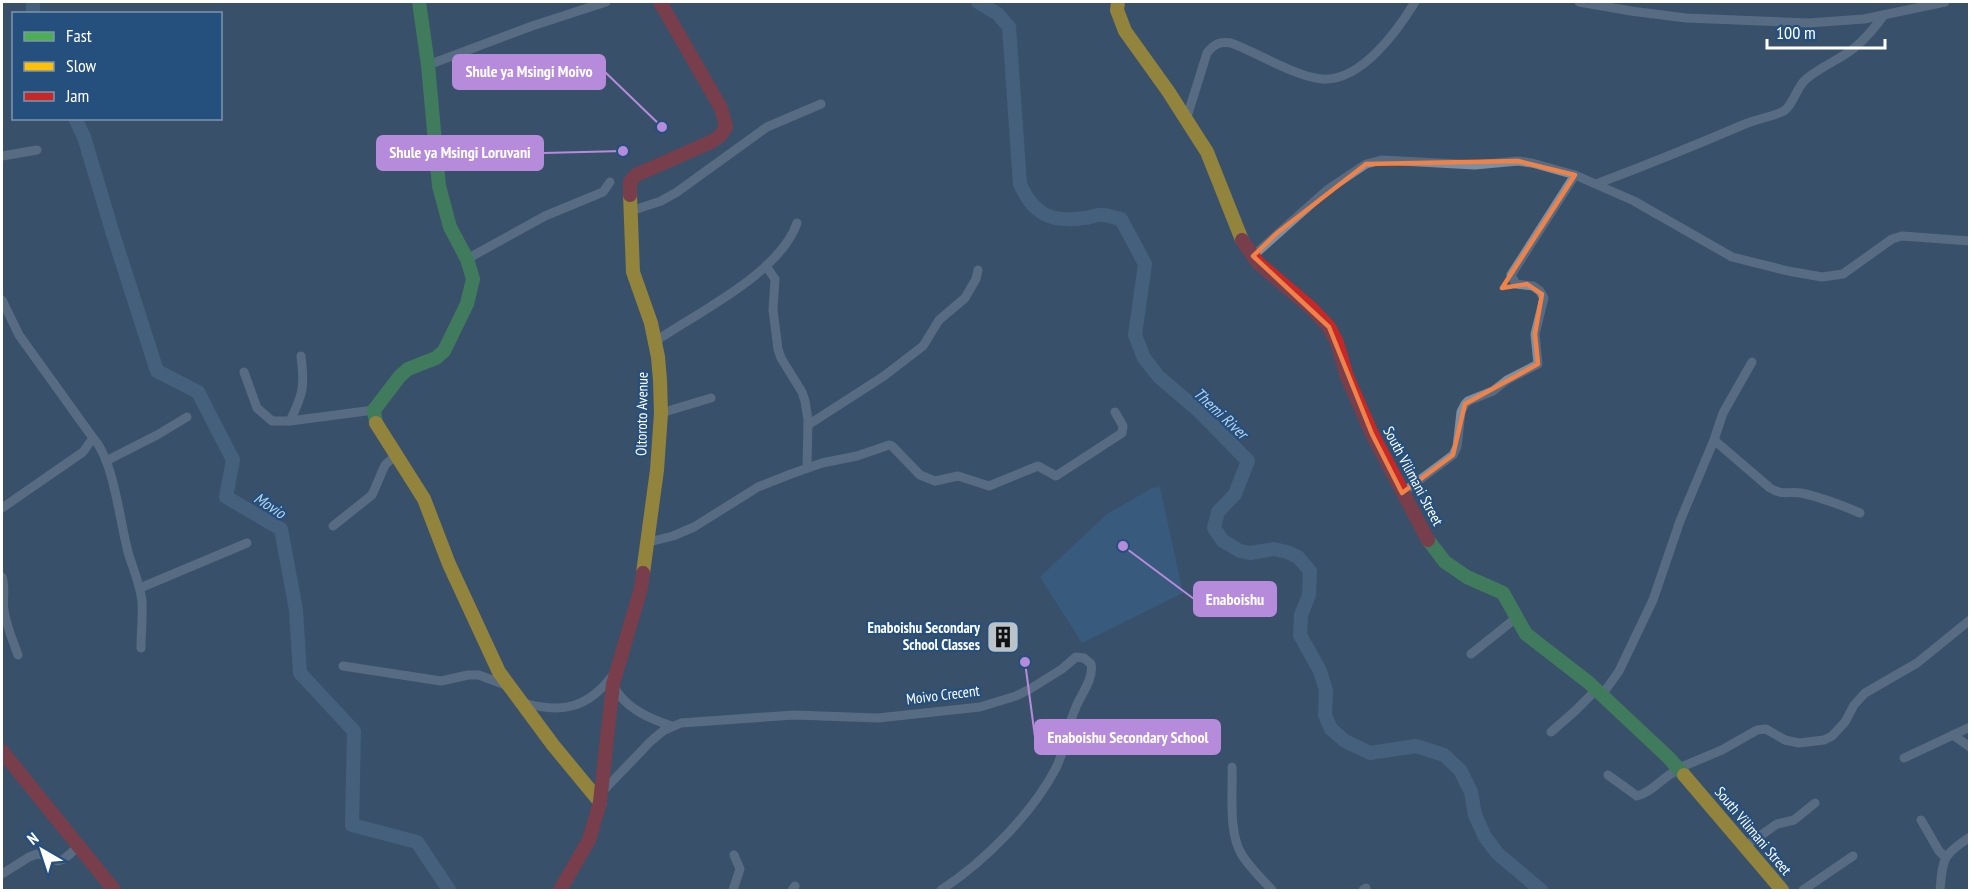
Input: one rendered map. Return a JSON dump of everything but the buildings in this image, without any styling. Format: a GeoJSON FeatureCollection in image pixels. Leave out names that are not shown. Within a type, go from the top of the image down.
{"type":"FeatureCollection","features":[{"type":"Feature","properties":{"kind":"street"},"geometry":{"type":"LineString","coordinates":[[419,2],[440,186],[450,227],[467,259],[473,279],[467,304],[450,342],[436,358],[408,369],[400,376],[374,410],[376,426],[424,500],[449,564],[492,658],[508,686],[601,797]]}},
{"type":"Feature","properties":{"kind":"street"},"geometry":{"type":"LineString","coordinates":[[428,65],[532,26],[606,2]]}},
{"type":"Feature","properties":{"kind":"street","name":"Oltoroto Avenue"},"geometry":{"type":"LineString","coordinates":[[560,891],[589,840],[601,797],[614,678],[641,588],[649,542],[658,461],[661,413],[656,341],[647,308],[633,272],[629,188],[632,178],[709,144],[724,133],[726,127],[721,108],[660,2]]}},
{"type":"Feature","properties":{"kind":"street"},"geometry":{"type":"LineString","coordinates":[[1186,120],[1208,53],[1215,44],[1224,41],[1231,43],[1307,75],[1322,79],[1332,78],[1371,58],[1385,45],[1415,2]]}},
{"type":"Feature","properties":{"kind":"street"},"geometry":{"type":"LineString","coordinates":[[1579,2],[1658,15],[1778,23],[1835,23],[1945,2]]}},
{"type":"Feature","properties":{"kind":"street","name":"South Vilimani Street"},"geometry":{"type":"LineString","coordinates":[[1115,4],[1125,31],[1207,153],[1243,243],[1258,263],[1310,307],[1329,327],[1364,416],[1402,493],[1426,537],[1439,555],[1467,577],[1503,593],[1521,628],[1599,692],[1680,769],[1782,891]]}},
{"type":"Feature","properties":{"kind":"street"},"geometry":{"type":"LineString","coordinates":[[1596,184],[1695,146],[1758,118],[1785,110],[1790,106],[1796,91],[1804,82],[1815,72],[1858,45],[1884,15]]}},
{"type":"Feature","properties":{"kind":"street"},"geometry":{"type":"LineString","coordinates":[[631,211],[661,201],[677,192],[767,127],[821,105]]}},
{"type":"Feature","properties":{"kind":"street"},"geometry":{"type":"LineString","coordinates":[[2,156],[37,150]]}},
{"type":"Feature","properties":{"kind":"street"},"geometry":{"type":"LineString","coordinates":[[1253,256],[1327,190],[1366,164],[1382,160],[1475,165],[1518,161],[1575,176],[1670,220],[1732,257],[1822,277],[1843,274],[1892,239],[1902,236],[1970,241]]}},
{"type":"Feature","properties":{"kind":"street"},"geometry":{"type":"LineString","coordinates":[[1402,493],[1453,455],[1457,447],[1462,408],[1468,401],[1487,394],[1538,364],[1535,334],[1544,298],[1533,286],[1516,284],[1511,275],[1575,176]]}},
{"type":"Feature","properties":{"kind":"street"},"geometry":{"type":"LineString","coordinates":[[467,259],[545,216],[603,192],[610,182]]}},
{"type":"Feature","properties":{"kind":"street"},"geometry":{"type":"LineString","coordinates":[[656,341],[725,297],[766,266],[790,241],[797,224]]}},
{"type":"Feature","properties":{"kind":"street"},"geometry":{"type":"LineString","coordinates":[[766,266],[775,279],[773,310],[778,349],[802,392],[808,425],[807,468]]}},
{"type":"Feature","properties":{"kind":"street"},"geometry":{"type":"LineString","coordinates":[[808,425],[884,376],[923,346],[939,320],[965,298],[976,279],[978,270]]}},
{"type":"Feature","properties":{"kind":"street"},"geometry":{"type":"LineString","coordinates":[[2,300],[19,334],[102,450],[140,588],[141,648]]}},
{"type":"Feature","properties":{"kind":"street"},"geometry":{"type":"LineString","coordinates":[[290,421],[303,394],[301,356]]}},
{"type":"Feature","properties":{"kind":"street"},"geometry":{"type":"LineString","coordinates":[[1551,732],[1599,692],[1618,670],[1653,600],[1680,521],[1730,399],[1752,362]]}},
{"type":"Feature","properties":{"kind":"street"},"geometry":{"type":"LineString","coordinates":[[244,372],[261,413],[272,421],[290,421],[374,410]]}},
{"type":"Feature","properties":{"kind":"street"},"geometry":{"type":"LineString","coordinates":[[661,413],[711,398]]}},
{"type":"Feature","properties":{"kind":"street"},"geometry":{"type":"LineString","coordinates":[[649,542],[673,536],[694,527],[758,488],[807,468],[857,456],[888,445],[892,446],[920,475],[935,481],[958,476],[989,486],[1038,466],[1056,476],[1122,433],[1123,426],[1115,412]]}},
{"type":"Feature","properties":{"kind":"street"},"geometry":{"type":"LineString","coordinates":[[106,461],[188,417]]}},
{"type":"Feature","properties":{"kind":"street"},"geometry":{"type":"LineString","coordinates":[[2,508],[83,452],[93,438]]}},
{"type":"Feature","properties":{"kind":"street"},"geometry":{"type":"LineString","coordinates":[[1714,440],[1777,492],[1802,494],[1860,513]]}},
{"type":"Feature","properties":{"kind":"street"},"geometry":{"type":"LineString","coordinates":[[333,526],[372,495],[385,465],[396,455]]}},
{"type":"Feature","properties":{"kind":"street"},"geometry":{"type":"LineString","coordinates":[[140,588],[247,543]]}},
{"type":"Feature","properties":{"kind":"street"},"geometry":{"type":"LineString","coordinates":[[2,577],[5,591],[4,614],[18,655]]}},
{"type":"Feature","properties":{"kind":"street"},"geometry":{"type":"LineString","coordinates":[[1471,654],[1516,618]]}},
{"type":"Feature","properties":{"kind":"street"},"geometry":{"type":"LineString","coordinates":[[1608,775],[1637,796],[1645,793],[1668,775],[1722,750],[1757,730],[1766,729],[1785,740],[1799,743],[1824,740],[1832,736],[1845,722],[1854,705],[1865,693],[1917,663],[1970,620]]}},
{"type":"Feature","properties":{"kind":"street","name":"Moivo Crecent"},"geometry":{"type":"LineString","coordinates":[[601,797],[651,741],[672,726],[681,723],[794,715],[878,718],[980,707],[1016,696],[1044,681],[1076,657],[1084,658],[1091,664],[1091,674],[1074,709],[1066,743],[1057,767],[1041,792],[1003,836],[968,872],[941,891]]}},
{"type":"Feature","properties":{"kind":"street"},"geometry":{"type":"LineString","coordinates":[[343,666],[441,681],[479,675],[508,686]]}},
{"type":"Feature","properties":{"kind":"street"},"geometry":{"type":"LineString","coordinates":[[520,702],[535,706],[566,707],[584,702],[601,691],[614,678],[623,701],[645,715],[672,726]]}},
{"type":"Feature","properties":{"kind":"street"},"geometry":{"type":"LineString","coordinates":[[1904,758],[1970,727]]}},
{"type":"Feature","properties":{"kind":"street"},"geometry":{"type":"LineString","coordinates":[[1953,735],[1970,747]]}},
{"type":"Feature","properties":{"kind":"street"},"geometry":{"type":"LineString","coordinates":[[2,751],[114,891]]}},
{"type":"Feature","properties":{"kind":"street"},"geometry":{"type":"LineString","coordinates":[[1232,767],[1235,839],[1248,863],[1272,891]]}},
{"type":"Feature","properties":{"kind":"street"},"geometry":{"type":"LineString","coordinates":[[1744,846],[1777,824],[1794,820],[1815,803]]}},
{"type":"Feature","properties":{"kind":"street"},"geometry":{"type":"LineString","coordinates":[[1922,820],[1939,851],[1945,857]]}},
{"type":"Feature","properties":{"kind":"street"},"geometry":{"type":"LineString","coordinates":[[1940,891],[1945,857],[1970,837]]}},
{"type":"Feature","properties":{"kind":"street"},"geometry":{"type":"LineString","coordinates":[[2,874],[37,854],[58,861],[64,859],[78,847]]}},
{"type":"Feature","properties":{"kind":"street"},"geometry":{"type":"LineString","coordinates":[[733,891],[740,869],[734,855]]}},
{"type":"Feature","properties":{"kind":"street"},"geometry":{"type":"LineString","coordinates":[[1803,891],[1853,856]]}},
{"type":"Feature","properties":{"kind":"highlighted area"},"geometry":{"type":"Polygon","coordinates":[[[1518,161],[1575,175],[1502,288],[1527,284],[1542,294],[1535,334],[1538,364],[1465,404],[1453,455],[1402,493],[1372,434],[1329,327],[1253,256],[1277,233],[1366,164],[1518,161]]]}},
{"type":"Feature","properties":{"kind":"shaded area"},"geometry":{"type":"Polygon","coordinates":[[[1160,487],[1183,593],[1082,643],[1040,577],[1107,514],[1152,488],[1160,487]]]}},
{"type":"Feature","properties":{"kind":"waterway","name":"Movio"},"geometry":{"type":"LineString","coordinates":[[33,2],[33,12]]}},
{"type":"Feature","properties":{"kind":"waterway","name":"Themi River"},"geometry":{"type":"LineString","coordinates":[[978,2],[998,14],[1009,27],[1020,184],[1025,194],[1037,209],[1053,217],[1072,219],[1107,215],[1121,219],[1145,264],[1135,335],[1144,358],[1159,377],[1199,411],[1248,461],[1235,494],[1218,512],[1214,528],[1223,541],[1240,551],[1250,553],[1274,549],[1287,552],[1298,557],[1310,571],[1309,595],[1301,615],[1300,635],[1320,671],[1326,690],[1325,715],[1331,729],[1345,741],[1370,753],[1416,746],[1444,755],[1460,770],[1471,792],[1475,815],[1485,837],[1498,854],[1541,890]]}},
{"type":"Feature","properties":{"kind":"waterway","name":"Movio"},"geometry":{"type":"LineString","coordinates":[[76,120],[84,137],[157,371],[198,392],[233,460],[226,497],[281,529],[296,610],[300,673],[354,731],[352,825],[417,842],[449,890]]}},
{"type":"Feature","properties":{"kind":"traffic: fast"},"geometry":{"type":"LineString","coordinates":[[376,423],[374,410],[400,376],[408,369],[436,358],[444,351],[467,304],[473,279],[467,259],[450,227],[439,186],[428,65],[419,2]]}},
{"type":"Feature","properties":{"kind":"traffic: fast"},"geometry":{"type":"LineString","coordinates":[[1428,540],[1445,562],[1467,577],[1503,593],[1526,634],[1588,682],[1684,775]]}},
{"type":"Feature","properties":{"kind":"traffic: slow"},"geometry":{"type":"LineString","coordinates":[[1118,2],[1117,10],[1125,31],[1168,91],[1207,152],[1242,240]]}},
{"type":"Feature","properties":{"kind":"traffic: slow"},"geometry":{"type":"LineString","coordinates":[[630,195],[633,272],[651,323],[660,380],[661,413],[657,470],[643,573]]}},
{"type":"Feature","properties":{"kind":"traffic: slow"},"geometry":{"type":"LineString","coordinates":[[376,423],[424,499],[449,564],[499,672],[553,745],[600,802]]}},
{"type":"Feature","properties":{"kind":"traffic: slow"},"geometry":{"type":"LineString","coordinates":[[1684,775],[1782,890]]}},
{"type":"Feature","properties":{"kind":"traffic: jam"},"geometry":{"type":"LineString","coordinates":[[630,195],[630,182],[636,175],[711,142],[720,136],[726,127],[721,108],[660,2]]}},
{"type":"Feature","properties":{"kind":"traffic: jam"},"geometry":{"type":"LineString","coordinates":[[1242,240],[1258,263],[1310,307],[1329,327],[1337,343],[1347,377],[1372,434],[1428,540]]}},
{"type":"Feature","properties":{"kind":"traffic: jam"},"geometry":{"type":"LineString","coordinates":[[560,890],[589,840],[600,802],[613,684],[641,588],[643,573]]}},
{"type":"Feature","properties":{"kind":"traffic: jam"},"geometry":{"type":"LineString","coordinates":[[2,751],[114,890]]}},
{"type":"Feature","properties":{"kind":"place","name":"Shule ya Msingi Moivo"},"geometry":{"type":"Point","coordinates":[662,127]}},
{"type":"Feature","properties":{"kind":"place","name":"Shule ya Msingi Loruvani"},"geometry":{"type":"Point","coordinates":[623,151]}},
{"type":"Feature","properties":{"kind":"place","name":"Enaboishu"},"geometry":{"type":"Point","coordinates":[1123,546]}},
{"type":"Feature","properties":{"kind":"place","name":"Enaboishu Secondary School Classes"},"geometry":{"type":"Point","coordinates":[1003,637]}},
{"type":"Feature","properties":{"kind":"place","name":"Enaboishu Secondary School"},"geometry":{"type":"Point","coordinates":[1025,662]}}]}
